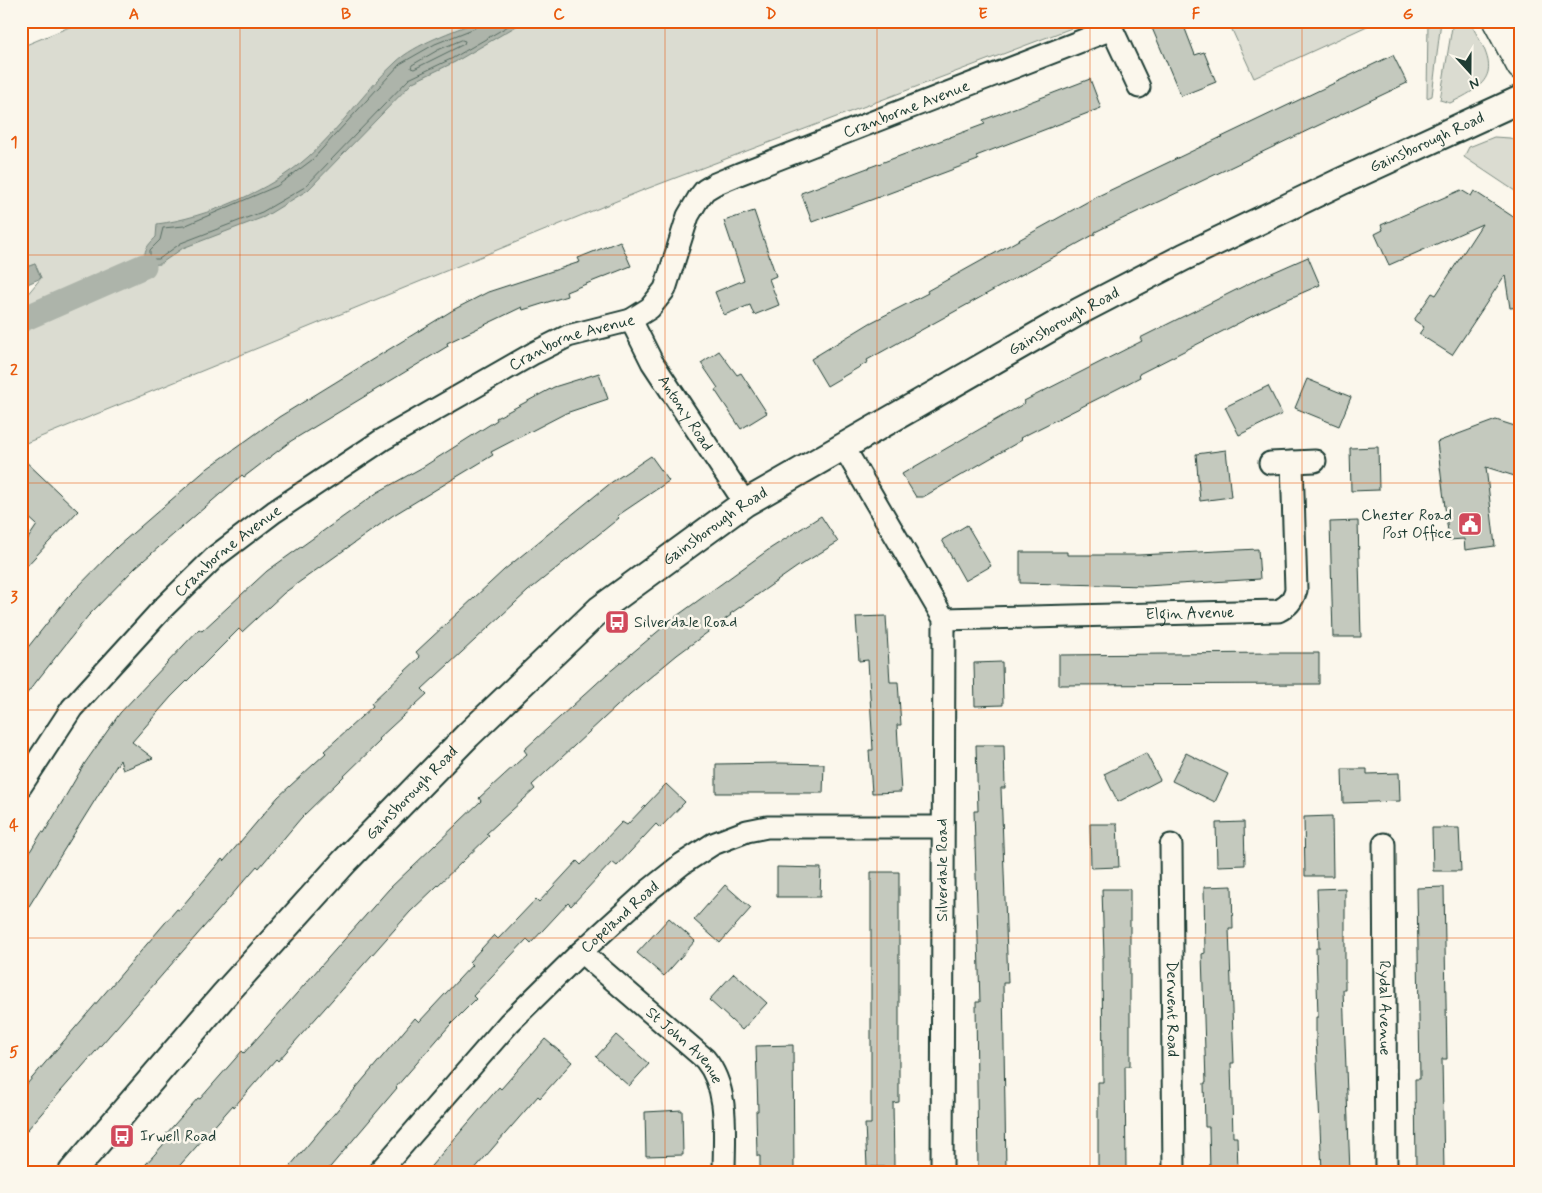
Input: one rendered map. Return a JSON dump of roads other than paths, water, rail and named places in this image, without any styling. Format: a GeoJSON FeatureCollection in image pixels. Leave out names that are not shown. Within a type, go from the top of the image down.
{"type":"FeatureCollection","features":[{"type":"Feature","properties":{"kind":"highway"},"geometry":{"type":"LineString","coordinates":[[1497,21],[1521,66]]}},
{"type":"Feature","properties":{"kind":"street","name":"Cranborne Avenue"},"geometry":{"type":"LineString","coordinates":[[21,786],[72,708],[117,657],[216,556],[274,512],[382,440],[534,352],[568,336],[631,320],[650,308],[666,290],[692,207],[705,190],[715,184],[1112,29],[1138,88]]}},
{"type":"Feature","properties":{"kind":"street","name":"Gainsborough Road"},"geometry":{"type":"LineString","coordinates":[[72,1172],[224,994],[345,861],[468,735],[600,609],[746,502],[1080,311],[1184,257],[1340,182],[1521,99]]}},
{"type":"Feature","properties":{"kind":"street","name":"Antony Road"},"geometry":{"type":"LineString","coordinates":[[631,320],[652,362],[746,502]]}},
{"type":"Feature","properties":{"kind":"street"},"geometry":{"type":"LineString","coordinates":[[843,446],[944,619]]}},
{"type":"Feature","properties":{"kind":"street"},"geometry":{"type":"LineString","coordinates":[[1270,463],[1315,461]]}},
{"type":"Feature","properties":{"kind":"street","name":"Elgin Avenue"},"geometry":{"type":"LineString","coordinates":[[944,619],[1278,611],[1287,607],[1293,600],[1296,590],[1292,462]]}},
{"type":"Feature","properties":{"kind":"street","name":"Silverdale Road"},"geometry":{"type":"LineString","coordinates":[[942,1172],[944,619]]}},
{"type":"Feature","properties":{"kind":"street","name":"Copeland Road"},"geometry":{"type":"LineString","coordinates":[[379,1172],[509,1023],[581,952],[648,891],[682,864],[713,844],[730,836],[767,827],[942,827]]}},
{"type":"Feature","properties":{"kind":"street","name":"Rydal Avenue"},"geometry":{"type":"LineString","coordinates":[[1384,844],[1386,1172]]}},
{"type":"Feature","properties":{"kind":"street","name":"Derwent Road"},"geometry":{"type":"LineString","coordinates":[[1171,845],[1174,1172]]}},
{"type":"Feature","properties":{"kind":"street","name":"St John Avenue"},"geometry":{"type":"LineString","coordinates":[[581,952],[705,1059],[712,1068],[721,1089],[724,1172]]}},
{"type":"Feature","properties":{"kind":"water"},"geometry":{"type":"Polygon","coordinates":[[[478,21],[525,21],[455,62],[413,82],[308,190],[264,217],[183,248],[160,264],[147,265],[145,253],[147,247],[156,237],[157,224],[196,216],[217,209],[276,181],[320,146],[384,73],[404,55],[413,49],[478,21]]]}},
{"type":"Feature","properties":{"kind":"water"},"geometry":{"type":"Polygon","coordinates":[[[35,264],[41,278],[21,287],[21,269],[35,264]]]}},
{"type":"Feature","properties":{"kind":"waterway"},"geometry":{"type":"LineString","coordinates":[[21,320],[144,266]]}},
{"type":"Feature","properties":{"kind":"place","name":"Chester Road Post Office"},"geometry":{"type":"Point","coordinates":[1470,524]}},
{"type":"Feature","properties":{"kind":"place","name":"Silverdale Road"},"geometry":{"type":"Point","coordinates":[617,622]}},
{"type":"Feature","properties":{"kind":"place","name":"Irwell Road"},"geometry":{"type":"Point","coordinates":[122,1136]}}]}
